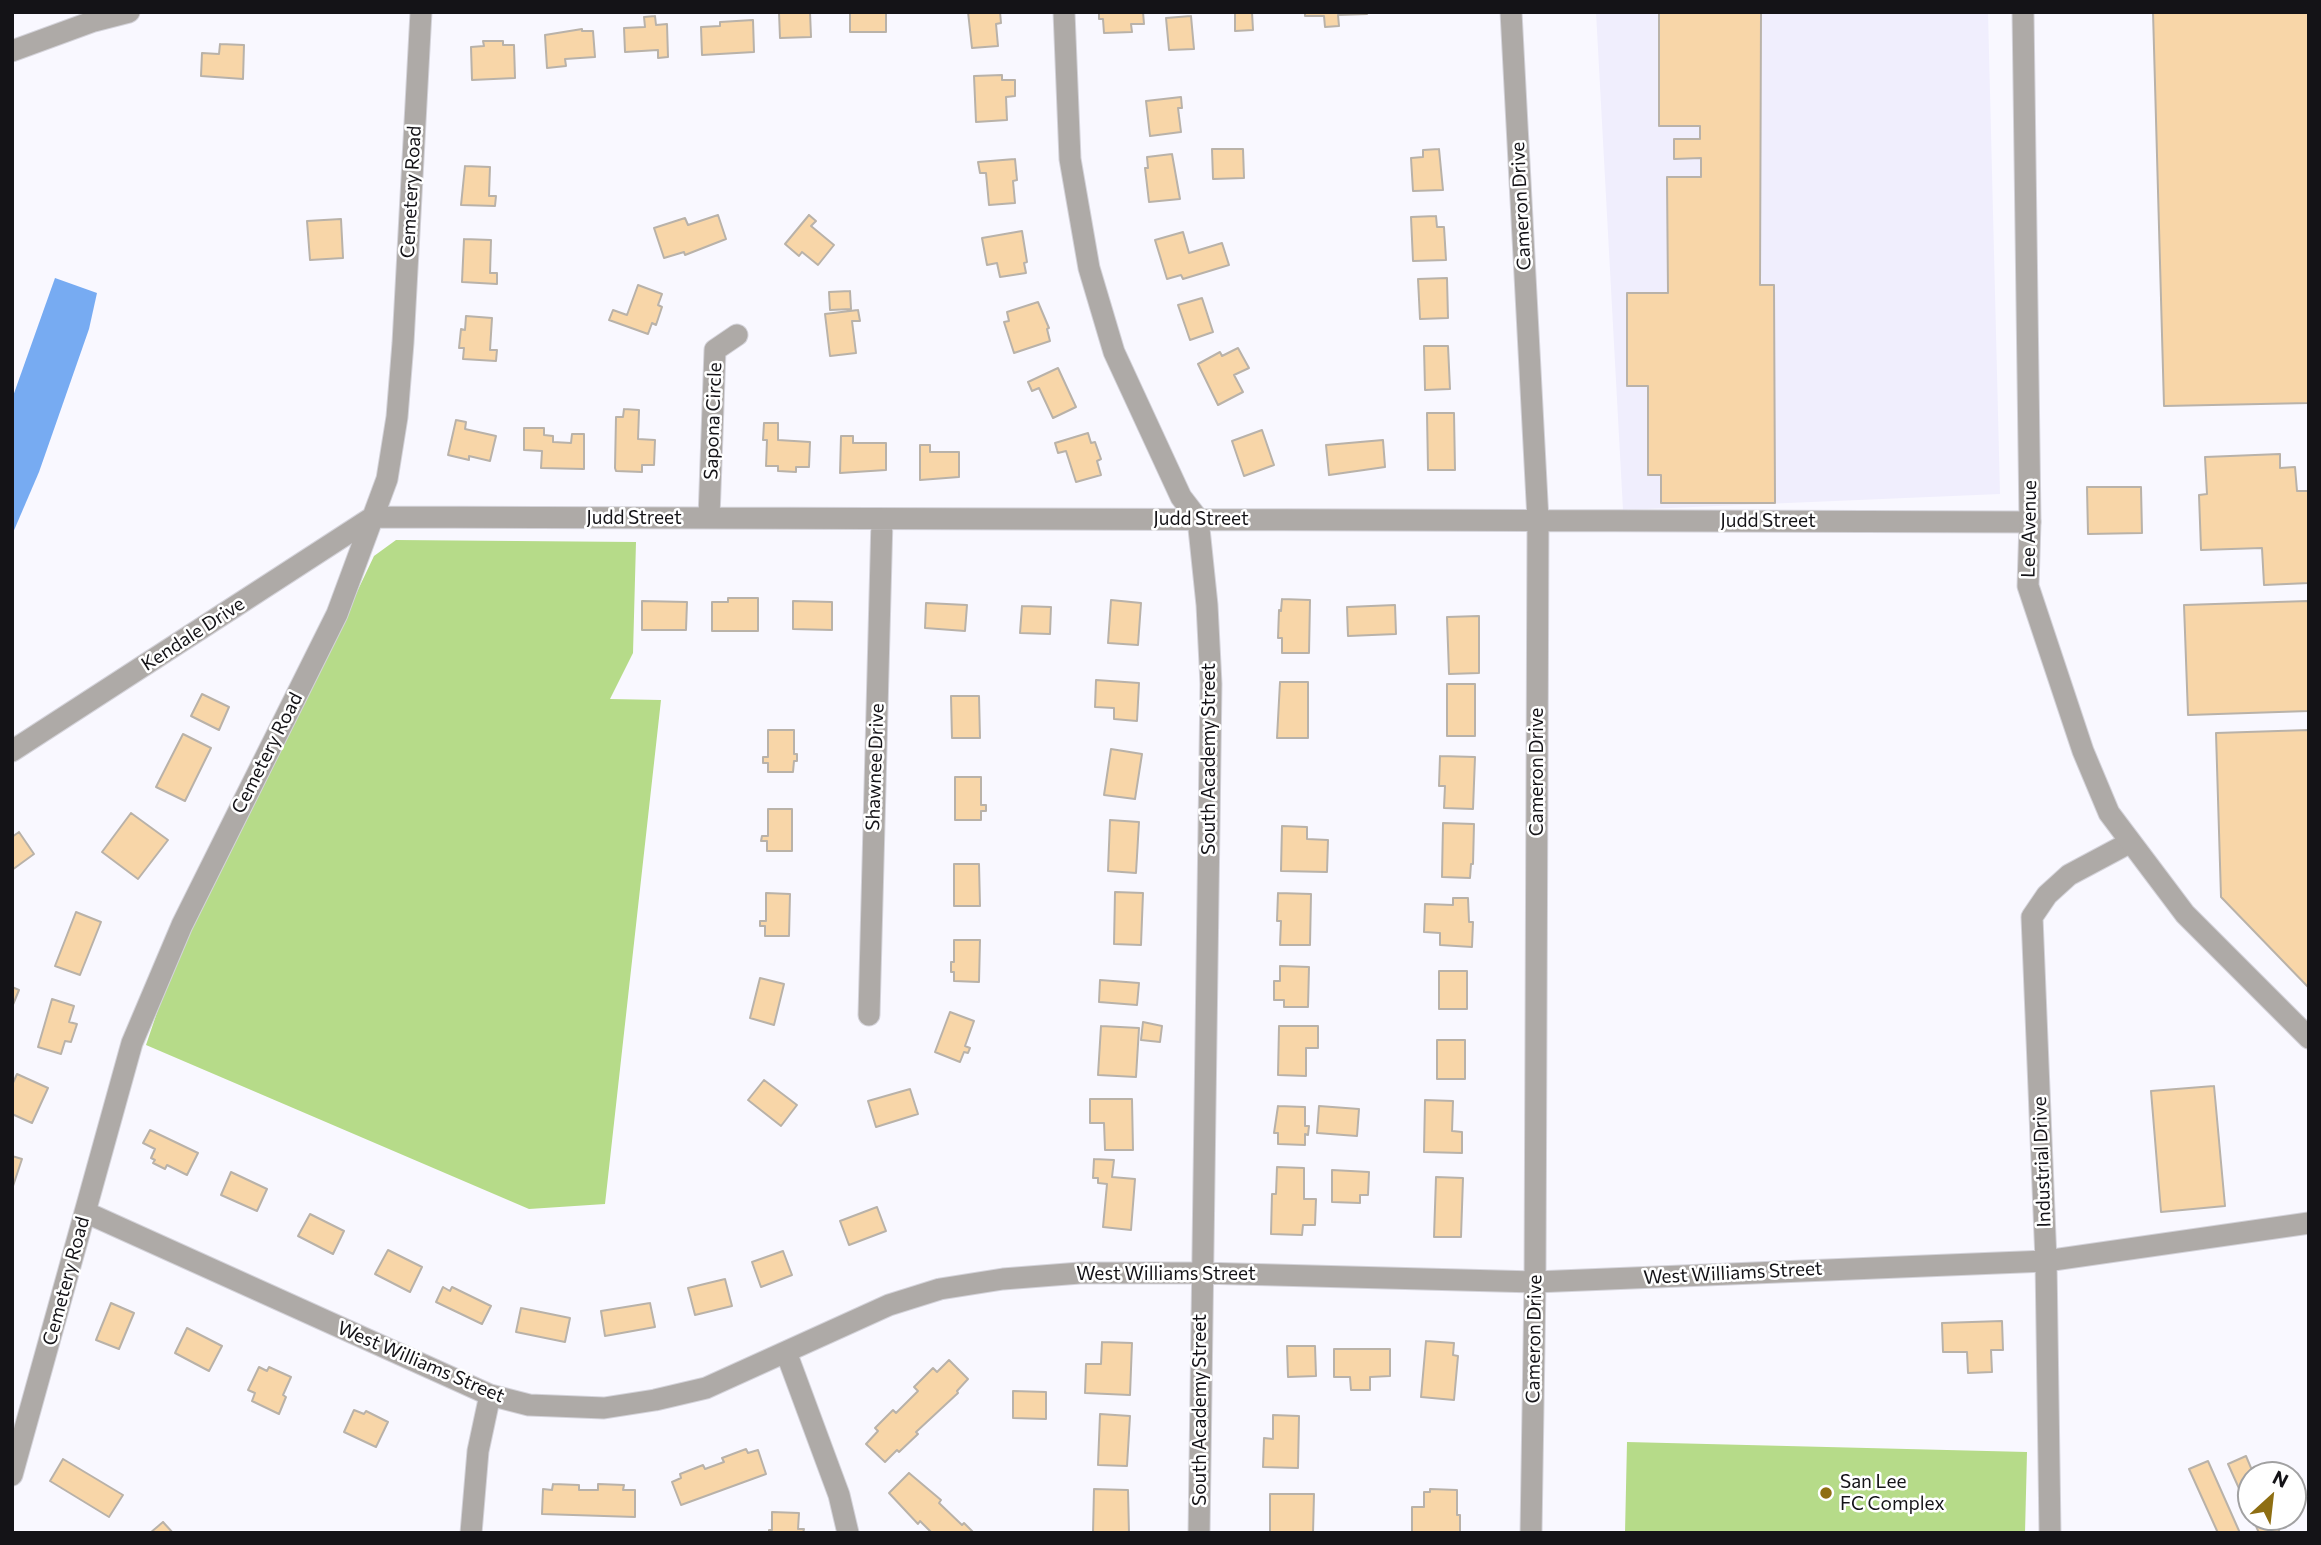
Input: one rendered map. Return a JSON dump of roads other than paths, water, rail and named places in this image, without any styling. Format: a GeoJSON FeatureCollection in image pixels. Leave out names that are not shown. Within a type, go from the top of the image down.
{"type":"FeatureCollection","features":[{"type":"Feature","properties":{"kind":"street"},"geometry":{"type":"LineString","coordinates":[[12,51],[94,21],[129,12]]}},
{"type":"Feature","properties":{"kind":"street","name":"Cemetery Road"},"geometry":{"type":"LineString","coordinates":[[12,1475],[132,1043],[181,925],[337,614],[387,479],[397,417],[403,343],[421,12]]}},
{"type":"Feature","properties":{"kind":"street","name":"South Academy Street"},"geometry":{"type":"LineString","coordinates":[[1064,12],[1070,159],[1090,268],[1114,352],[1181,496],[1198,519],[1207,606],[1211,684],[1199,1533]]}},
{"type":"Feature","properties":{"kind":"street","name":"Cameron Drive"},"geometry":{"type":"LineString","coordinates":[[1511,12],[1538,520],[1535,1282],[1531,1533]]}},
{"type":"Feature","properties":{"kind":"street","name":"Lee Avenue"},"geometry":{"type":"LineString","coordinates":[[2023,12],[2030,522],[2028,586],[2083,751],[2109,813],[2185,914],[2309,1038]]}},
{"type":"Feature","properties":{"kind":"street","name":"Sapona Circle"},"geometry":{"type":"LineString","coordinates":[[709,518],[715,350],[737,335]]}},
{"type":"Feature","properties":{"kind":"street","name":"Judd Street"},"geometry":{"type":"LineString","coordinates":[[373,517],[2030,522]]}},
{"type":"Feature","properties":{"kind":"street","name":"Kendale Drive"},"geometry":{"type":"LineString","coordinates":[[12,751],[373,517]]}},
{"type":"Feature","properties":{"kind":"street","name":"Shawnee Drive"},"geometry":{"type":"LineString","coordinates":[[869,1015],[882,519]]}},
{"type":"Feature","properties":{"kind":"street","name":"Industrial Drive"},"geometry":{"type":"LineString","coordinates":[[2050,1533],[2046,1261],[2032,917],[2048,895],[2069,875],[2129,843]]}},
{"type":"Feature","properties":{"kind":"street","name":"West Williams Street"},"geometry":{"type":"LineString","coordinates":[[85,1212],[490,1395],[529,1405],[604,1408],[706,1388],[890,1304],[940,1289],[1003,1279],[1080,1273],[1201,1273],[1535,1282],[2046,1261],[2309,1223]]}},
{"type":"Feature","properties":{"kind":"street"},"geometry":{"type":"LineString","coordinates":[[786,1352],[839,1495],[848,1533]]}},
{"type":"Feature","properties":{"kind":"street"},"geometry":{"type":"LineString","coordinates":[[471,1533],[478,1451],[490,1395]]}},
{"type":"Feature","properties":{"kind":"water"},"geometry":{"type":"Polygon","coordinates":[[[55,278],[97,293],[89,329],[39,472],[12,535],[12,399],[55,278]]]}},
{"type":"Feature","properties":{"kind":"place","name":"San Lee FC Complex"},"geometry":{"type":"Point","coordinates":[1826,1493]}}]}
